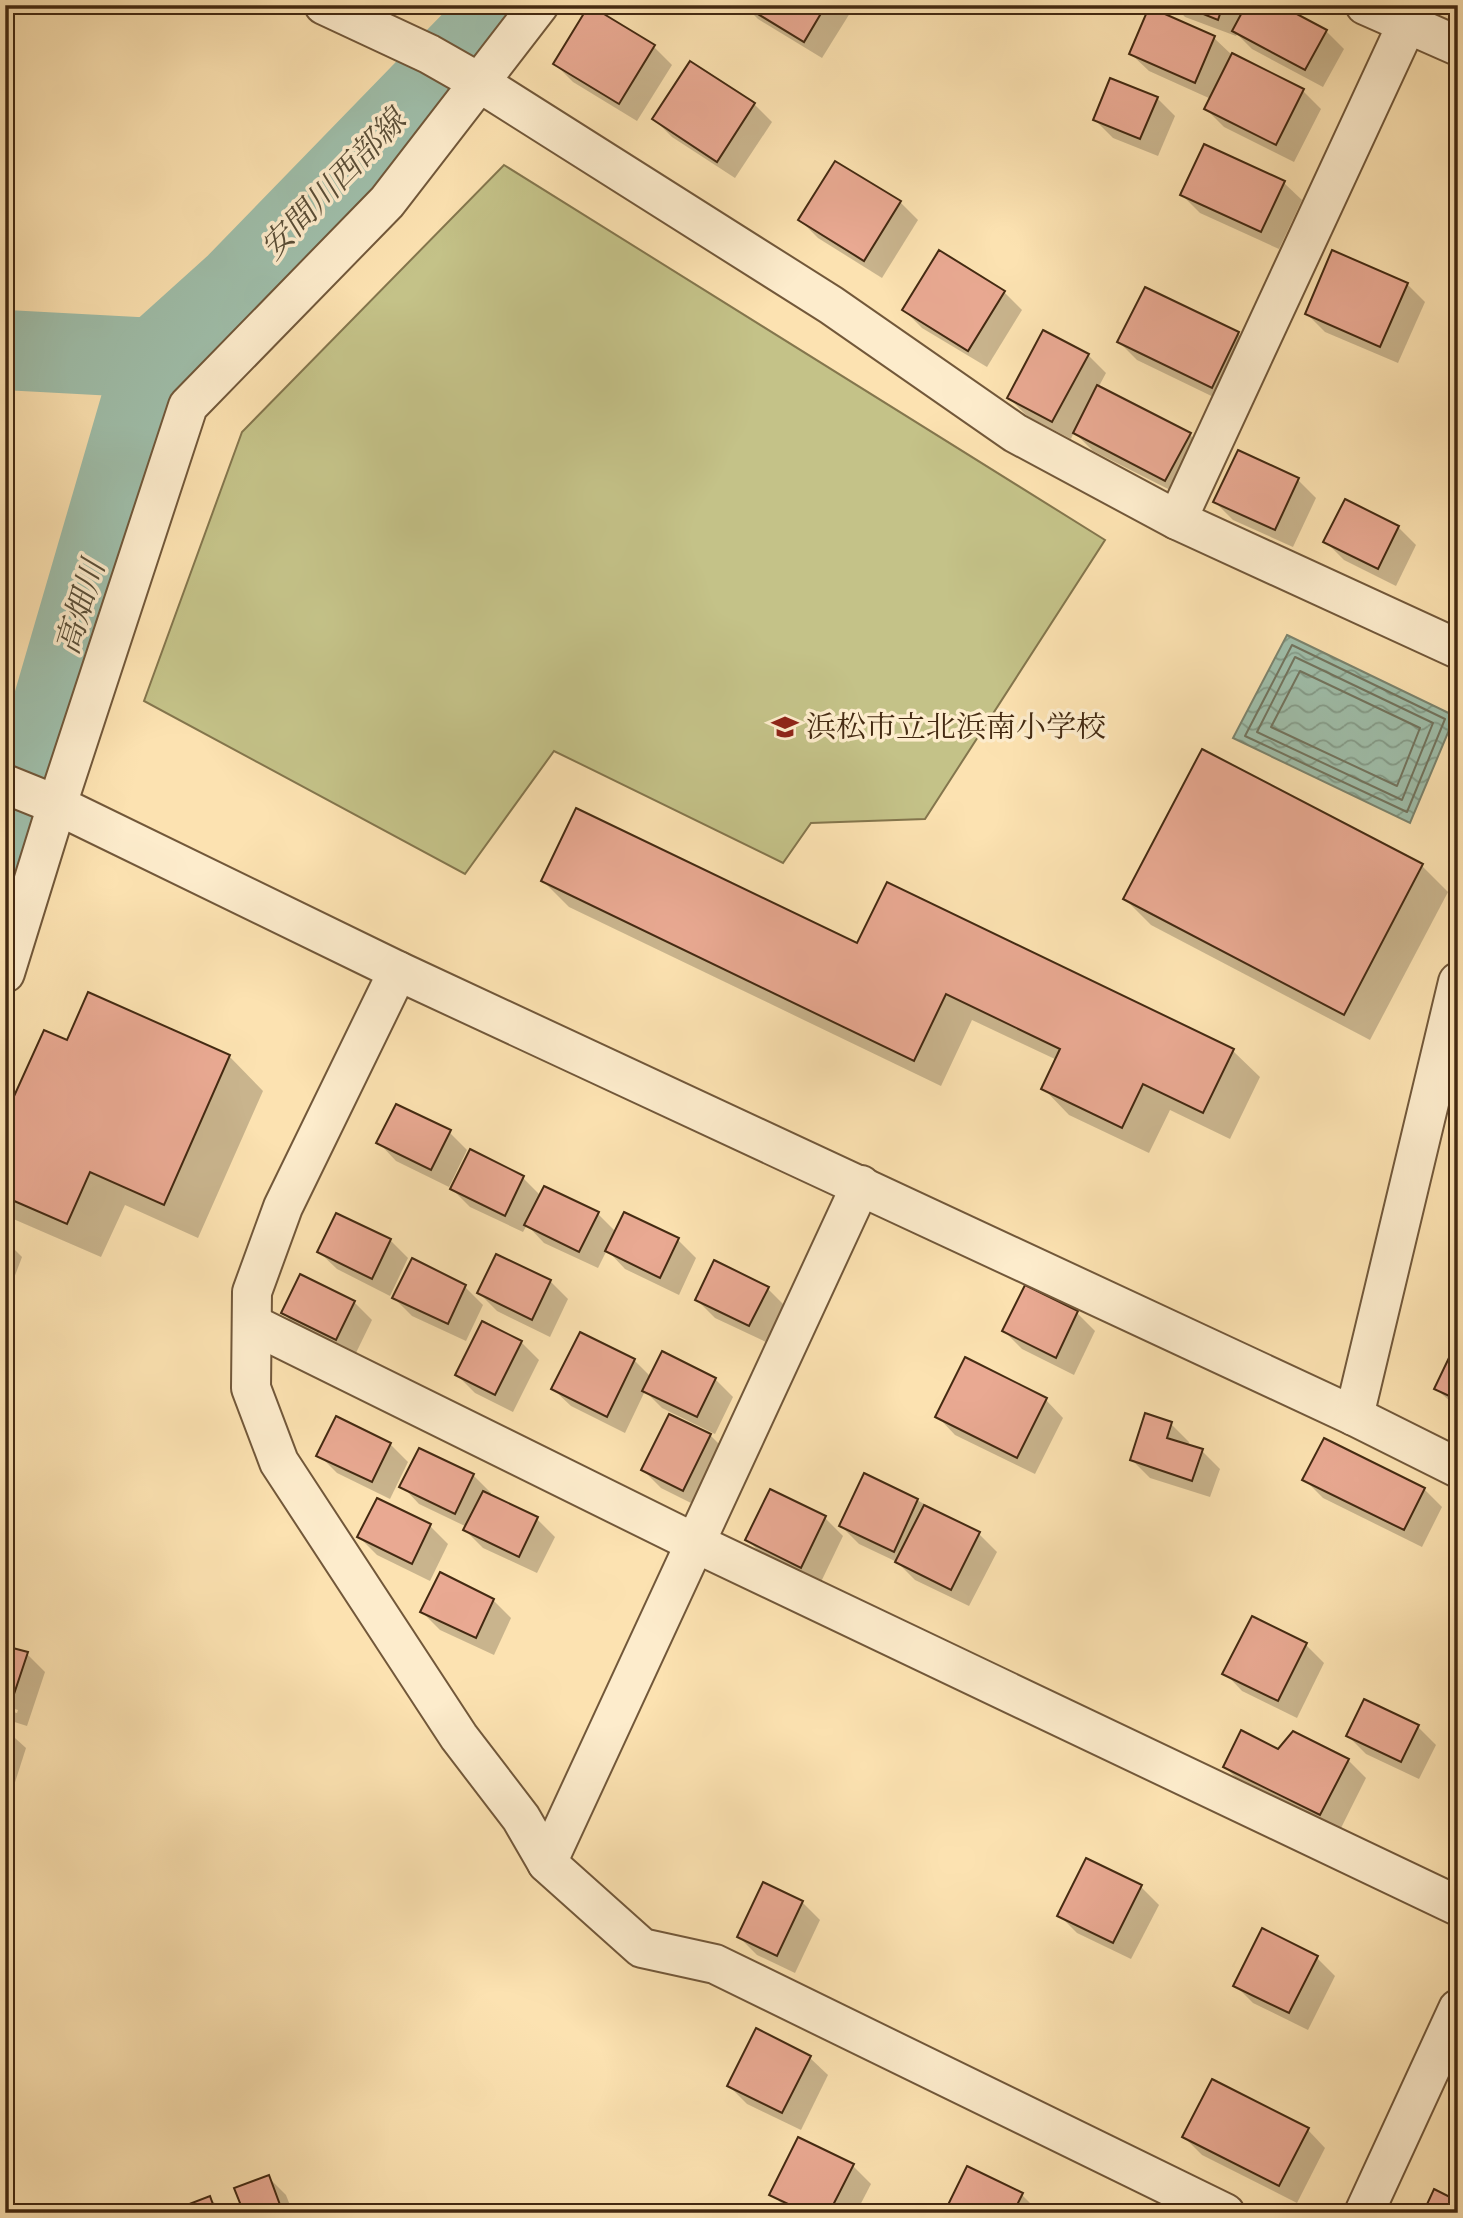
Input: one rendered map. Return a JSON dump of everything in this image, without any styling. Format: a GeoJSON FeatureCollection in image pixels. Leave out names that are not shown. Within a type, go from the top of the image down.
{"type":"FeatureCollection","features":[{"type":"Feature","properties":{"kind":"street"},"geometry":{"type":"LineString","coordinates":[[324,5],[429,54],[473,80],[831,305],[1015,433],[1177,520],[1458,649]]}},
{"type":"Feature","properties":{"kind":"street"},"geometry":{"type":"LineString","coordinates":[[5,974],[28,793],[188,406],[387,202],[473,80],[539,5]]}},
{"type":"Feature","properties":{"kind":"street"},"geometry":{"type":"LineString","coordinates":[[1365,5],[1458,46]]}},
{"type":"Feature","properties":{"kind":"street"},"geometry":{"type":"LineString","coordinates":[[1177,520],[1407,24]]}},
{"type":"Feature","properties":{"kind":"street"},"geometry":{"type":"LineString","coordinates":[[28,793],[398,971],[1354,1416],[1458,1468]]}},
{"type":"Feature","properties":{"kind":"street"},"geometry":{"type":"LineString","coordinates":[[398,971],[283,1207],[252,1292],[251,1388],[279,1462],[459,1737],[521,1818],[547,1863],[642,1948],[715,1964],[1225,2213]]}},
{"type":"Feature","properties":{"kind":"street"},"geometry":{"type":"LineString","coordinates":[[1354,1416],[1458,982]]}},
{"type":"Feature","properties":{"kind":"street"},"geometry":{"type":"LineString","coordinates":[[547,1863],[861,1185]]}},
{"type":"Feature","properties":{"kind":"street"},"geometry":{"type":"LineString","coordinates":[[252,1324],[694,1542],[1458,1906]]}},
{"type":"Feature","properties":{"kind":"street"},"geometry":{"type":"LineString","coordinates":[[1364,2213],[1458,2009]]}},
{"type":"Feature","properties":{"kind":"shaded area"},"geometry":{"type":"Polygon","coordinates":[[[504,165],[1105,540],[925,819],[811,823],[783,863],[554,751],[465,874],[144,701],[242,432],[504,165]]]}},
{"type":"Feature","properties":{"kind":"water"},"geometry":{"type":"Polygon","coordinates":[[[1287,635],[1455,716],[1410,823],[1233,738],[1287,635]]]}},
{"type":"Feature","properties":{"kind":"building"},"geometry":{"type":"Polygon","coordinates":[[[589,5],[655,45],[619,104],[553,64],[589,5]]]}},
{"type":"Feature","properties":{"kind":"building"},"geometry":{"type":"Polygon","coordinates":[[[743,5],[826,5],[804,42],[743,5]]]}},
{"type":"Feature","properties":{"kind":"building"},"geometry":{"type":"Polygon","coordinates":[[[1181,5],[1223,5],[1218,20],[1181,5]]]}},
{"type":"Feature","properties":{"kind":"building"},"geometry":{"type":"Polygon","coordinates":[[[1246,5],[1280,5],[1327,30],[1305,70],[1232,31],[1246,5]]]}},
{"type":"Feature","properties":{"kind":"building"},"geometry":{"type":"Polygon","coordinates":[[[1149,7],[1215,36],[1195,83],[1129,54],[1149,7]]]}},
{"type":"Feature","properties":{"kind":"building"},"geometry":{"type":"Polygon","coordinates":[[[1232,53],[1304,89],[1276,145],[1204,109],[1232,53]]]}},
{"type":"Feature","properties":{"kind":"building"},"geometry":{"type":"Polygon","coordinates":[[[690,61],[755,103],[717,162],[652,119],[690,61]]]}},
{"type":"Feature","properties":{"kind":"building"},"geometry":{"type":"Polygon","coordinates":[[[1110,78],[1158,97],[1140,139],[1093,120],[1110,78]]]}},
{"type":"Feature","properties":{"kind":"building"},"geometry":{"type":"Polygon","coordinates":[[[1204,144],[1285,181],[1261,232],[1180,195],[1204,144]]]}},
{"type":"Feature","properties":{"kind":"building"},"geometry":{"type":"Polygon","coordinates":[[[835,161],[901,201],[864,261],[798,220],[835,161]]]}},
{"type":"Feature","properties":{"kind":"building"},"geometry":{"type":"Polygon","coordinates":[[[939,250],[1005,291],[968,351],[902,310],[939,250]]]}},
{"type":"Feature","properties":{"kind":"building"},"geometry":{"type":"Polygon","coordinates":[[[1332,250],[1408,283],[1380,347],[1305,314],[1332,250]]]}},
{"type":"Feature","properties":{"kind":"building"},"geometry":{"type":"Polygon","coordinates":[[[1145,287],[1239,332],[1212,388],[1117,342],[1145,287]]]}},
{"type":"Feature","properties":{"kind":"building"},"geometry":{"type":"Polygon","coordinates":[[[1043,330],[1089,354],[1052,422],[1007,398],[1043,330]]]}},
{"type":"Feature","properties":{"kind":"building"},"geometry":{"type":"Polygon","coordinates":[[[1097,385],[1191,433],[1165,481],[1073,433],[1097,385]]]}},
{"type":"Feature","properties":{"kind":"building"},"geometry":{"type":"Polygon","coordinates":[[[1238,450],[1299,478],[1275,530],[1213,502],[1238,450]]]}},
{"type":"Feature","properties":{"kind":"building"},"geometry":{"type":"Polygon","coordinates":[[[1345,499],[1399,526],[1378,569],[1323,542],[1345,499]]]}},
{"type":"Feature","properties":{"kind":"building"},"geometry":{"type":"Polygon","coordinates":[[[1202,749],[1423,864],[1344,1015],[1123,899],[1202,749]]]}},
{"type":"Feature","properties":{"kind":"building"},"geometry":{"type":"Polygon","coordinates":[[[576,808],[857,943],[887,882],[1234,1049],[1203,1113],[1143,1084],[1122,1128],[1041,1089],[1060,1049],[946,994],[914,1061],[541,881],[576,808]]]}},
{"type":"Feature","properties":{"kind":"building"},"geometry":{"type":"Polygon","coordinates":[[[88,992],[230,1055],[164,1205],[90,1172],[67,1224],[5,1197],[5,1116],[44,1030],[67,1040],[88,992]]]}},
{"type":"Feature","properties":{"kind":"building"},"geometry":{"type":"Polygon","coordinates":[[[396,1104],[451,1130],[431,1170],[376,1143],[396,1104]]]}},
{"type":"Feature","properties":{"kind":"building"},"geometry":{"type":"Polygon","coordinates":[[[470,1149],[524,1176],[505,1216],[450,1189],[470,1149]]]}},
{"type":"Feature","properties":{"kind":"building"},"geometry":{"type":"Polygon","coordinates":[[[544,1186],[599,1212],[579,1252],[524,1225],[544,1186]]]}},
{"type":"Feature","properties":{"kind":"building"},"geometry":{"type":"Polygon","coordinates":[[[624,1212],[679,1238],[660,1278],[605,1251],[624,1212]]]}},
{"type":"Feature","properties":{"kind":"building"},"geometry":{"type":"Polygon","coordinates":[[[336,1213],[391,1239],[372,1279],[317,1252],[336,1213]]]}},
{"type":"Feature","properties":{"kind":"building"},"geometry":{"type":"Polygon","coordinates":[[[496,1254],[551,1280],[532,1320],[477,1293],[496,1254]]]}},
{"type":"Feature","properties":{"kind":"building"},"geometry":{"type":"Polygon","coordinates":[[[412,1258],[466,1285],[448,1324],[392,1298],[412,1258]]]}},
{"type":"Feature","properties":{"kind":"building"},"geometry":{"type":"Polygon","coordinates":[[[714,1260],[769,1287],[749,1326],[695,1300],[714,1260]]]}},
{"type":"Feature","properties":{"kind":"building"},"geometry":{"type":"Polygon","coordinates":[[[300,1274],[355,1301],[336,1340],[281,1313],[300,1274]]]}},
{"type":"Feature","properties":{"kind":"building"},"geometry":{"type":"Polygon","coordinates":[[[1025,1285],[1078,1311],[1056,1358],[1002,1331],[1025,1285]]]}},
{"type":"Feature","properties":{"kind":"building"},"geometry":{"type":"Polygon","coordinates":[[[482,1321],[522,1341],[495,1395],[455,1375],[482,1321]]]}},
{"type":"Feature","properties":{"kind":"building"},"geometry":{"type":"Polygon","coordinates":[[[580,1332],[635,1359],[607,1417],[551,1389],[580,1332]]]}},
{"type":"Feature","properties":{"kind":"building"},"geometry":{"type":"Polygon","coordinates":[[[1458,1339],[1458,1400],[1434,1389],[1458,1339]]]}},
{"type":"Feature","properties":{"kind":"building"},"geometry":{"type":"Polygon","coordinates":[[[662,1351],[716,1378],[697,1417],[642,1391],[662,1351]]]}},
{"type":"Feature","properties":{"kind":"building"},"geometry":{"type":"Polygon","coordinates":[[[965,1357],[1047,1398],[1017,1458],[935,1417],[965,1357]]]}},
{"type":"Feature","properties":{"kind":"building"},"geometry":{"type":"Polygon","coordinates":[[[1145,1413],[1172,1422],[1167,1438],[1203,1449],[1192,1481],[1130,1460],[1145,1413]]]}},
{"type":"Feature","properties":{"kind":"building"},"geometry":{"type":"Polygon","coordinates":[[[669,1414],[711,1434],[683,1491],[641,1470],[669,1414]]]}},
{"type":"Feature","properties":{"kind":"building"},"geometry":{"type":"Polygon","coordinates":[[[336,1416],[391,1443],[372,1482],[316,1456],[336,1416]]]}},
{"type":"Feature","properties":{"kind":"building"},"geometry":{"type":"Polygon","coordinates":[[[1324,1438],[1425,1488],[1404,1530],[1302,1480],[1324,1438]]]}},
{"type":"Feature","properties":{"kind":"building"},"geometry":{"type":"Polygon","coordinates":[[[419,1448],[474,1474],[455,1514],[399,1487],[419,1448]]]}},
{"type":"Feature","properties":{"kind":"building"},"geometry":{"type":"Polygon","coordinates":[[[864,1473],[918,1499],[894,1552],[839,1526],[864,1473]]]}},
{"type":"Feature","properties":{"kind":"building"},"geometry":{"type":"Polygon","coordinates":[[[770,1489],[826,1516],[801,1568],[745,1540],[770,1489]]]}},
{"type":"Feature","properties":{"kind":"building"},"geometry":{"type":"Polygon","coordinates":[[[483,1491],[538,1517],[519,1557],[463,1530],[483,1491]]]}},
{"type":"Feature","properties":{"kind":"building"},"geometry":{"type":"Polygon","coordinates":[[[377,1498],[431,1524],[412,1564],[357,1537],[377,1498]]]}},
{"type":"Feature","properties":{"kind":"building"},"geometry":{"type":"Polygon","coordinates":[[[924,1505],[980,1532],[951,1590],[895,1562],[924,1505]]]}},
{"type":"Feature","properties":{"kind":"building"},"geometry":{"type":"Polygon","coordinates":[[[440,1572],[494,1599],[476,1638],[420,1612],[440,1572]]]}},
{"type":"Feature","properties":{"kind":"building"},"geometry":{"type":"Polygon","coordinates":[[[1252,1616],[1307,1643],[1278,1701],[1222,1674],[1252,1616]]]}},
{"type":"Feature","properties":{"kind":"building"},"geometry":{"type":"Polygon","coordinates":[[[5,1646],[28,1652],[9,1709],[5,1708],[5,1646]]]}},
{"type":"Feature","properties":{"kind":"building"},"geometry":{"type":"Polygon","coordinates":[[[1364,1699],[1419,1725],[1401,1762],[1346,1736],[1364,1699]]]}},
{"type":"Feature","properties":{"kind":"building"},"geometry":{"type":"Polygon","coordinates":[[[1241,1730],[1278,1749],[1293,1731],[1349,1759],[1320,1815],[1223,1767],[1241,1730]]]}},
{"type":"Feature","properties":{"kind":"building"},"geometry":{"type":"Polygon","coordinates":[[[1086,1858],[1142,1885],[1113,1943],[1057,1916],[1086,1858]]]}},
{"type":"Feature","properties":{"kind":"building"},"geometry":{"type":"Polygon","coordinates":[[[763,1882],[803,1901],[777,1956],[737,1937],[763,1882]]]}},
{"type":"Feature","properties":{"kind":"building"},"geometry":{"type":"Polygon","coordinates":[[[1262,1928],[1318,1956],[1289,2013],[1233,1986],[1262,1928]]]}},
{"type":"Feature","properties":{"kind":"building"},"geometry":{"type":"Polygon","coordinates":[[[756,2028],[811,2056],[782,2113],[727,2086],[756,2028]]]}},
{"type":"Feature","properties":{"kind":"building"},"geometry":{"type":"Polygon","coordinates":[[[1212,2079],[1309,2128],[1279,2186],[1182,2137],[1212,2079]]]}},
{"type":"Feature","properties":{"kind":"building"},"geometry":{"type":"Polygon","coordinates":[[[798,2137],[854,2164],[829,2213],[807,2213],[769,2195],[798,2137]]]}},
{"type":"Feature","properties":{"kind":"building"},"geometry":{"type":"Polygon","coordinates":[[[967,2166],[1023,2193],[1013,2213],[944,2213],[967,2166]]]}},
{"type":"Feature","properties":{"kind":"building"},"geometry":{"type":"Polygon","coordinates":[[[269,2175],[283,2213],[244,2213],[234,2188],[269,2175]]]}},
{"type":"Feature","properties":{"kind":"building"},"geometry":{"type":"Polygon","coordinates":[[[1434,2189],[1458,2201],[1458,2213],[1423,2213],[1434,2189]]]}},
{"type":"Feature","properties":{"kind":"building"},"geometry":{"type":"Polygon","coordinates":[[[210,2196],[216,2213],[166,2213],[210,2196]]]}},
{"type":"Feature","properties":{"kind":"waterway","name":"安間川西部線"},"geometry":{"type":"LineString","coordinates":[[154,358],[235,285],[507,5]]}},
{"type":"Feature","properties":{"kind":"waterway"},"geometry":{"type":"LineString","coordinates":[[5,350],[154,358]]}},
{"type":"Feature","properties":{"kind":"waterway","name":"高畑川"},"geometry":{"type":"LineString","coordinates":[[5,857],[38,755],[154,358]]}},
{"type":"Feature","properties":{"kind":"place","name":"浜松市立北浜南小学校"},"geometry":{"type":"Point","coordinates":[785,727]}}]}
